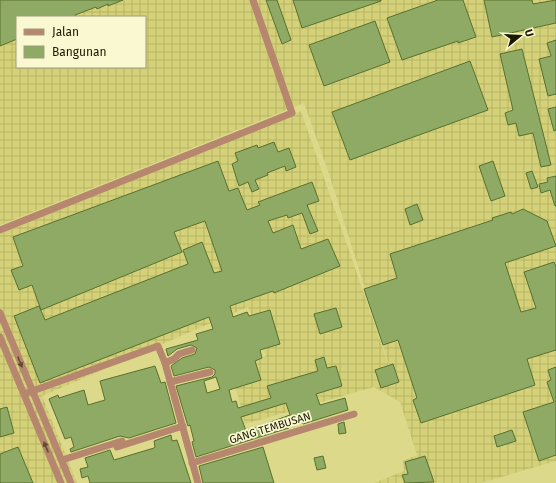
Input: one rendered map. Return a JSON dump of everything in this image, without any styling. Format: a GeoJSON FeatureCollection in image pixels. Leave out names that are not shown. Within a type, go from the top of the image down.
{"type":"FeatureCollection","features":[{"type":"Feature","properties":{"kind":"street"},"geometry":{"type":"LineString","coordinates":[[0,230],[292,113],[254,0]]}},
{"type":"Feature","properties":{"kind":"street"},"geometry":{"type":"LineString","coordinates":[[0,313],[71,483]]}},
{"type":"Feature","properties":{"kind":"street"},"geometry":{"type":"LineString","coordinates":[[11,340],[1,340],[61,483]]}},
{"type":"Feature","properties":{"kind":"street"},"geometry":{"type":"LineString","coordinates":[[24,394],[158,346],[183,426],[198,483]]}},
{"type":"Feature","properties":{"kind":"street"},"geometry":{"type":"LineString","coordinates":[[164,363],[174,359],[179,354],[192,350]]}},
{"type":"Feature","properties":{"kind":"street"},"geometry":{"type":"LineString","coordinates":[[170,382],[210,372]]}},
{"type":"Feature","properties":{"kind":"street","name":"GANG TEMBUSAN"},"geometry":{"type":"LineString","coordinates":[[192,463],[354,414]]}},
{"type":"Feature","properties":{"kind":"street"},"geometry":{"type":"LineString","coordinates":[[117,447],[183,426]]}},
{"type":"Feature","properties":{"kind":"street"},"geometry":{"type":"LineString","coordinates":[[54,466],[126,439]]}},
{"type":"Feature","properties":{"kind":"shaded area"},"geometry":{"type":"Polygon","coordinates":[[[0,0],[556,0],[556,461],[481,483],[374,483],[404,471],[403,461],[417,455],[400,402],[374,387],[245,424],[231,369],[266,356],[248,307],[42,396],[77,483],[0,483],[0,234],[301,111],[394,381],[329,174],[304,103],[0,225],[0,0]]]}},
{"type":"Feature","properties":{"kind":"building"},"geometry":{"type":"Polygon","coordinates":[[[0,0],[123,0],[97,9],[96,7],[76,16],[16,16],[16,39],[0,46],[0,0]]]}},
{"type":"Feature","properties":{"kind":"building"},"geometry":{"type":"Polygon","coordinates":[[[266,0],[277,0],[291,40],[282,44],[266,0]]]}},
{"type":"Feature","properties":{"kind":"building"},"geometry":{"type":"Polygon","coordinates":[[[293,0],[381,0],[381,1],[302,28],[293,0]]]}},
{"type":"Feature","properties":{"kind":"building"},"geometry":{"type":"Polygon","coordinates":[[[438,0],[463,0],[476,37],[458,43],[458,41],[402,60],[387,18],[438,0]]]}},
{"type":"Feature","properties":{"kind":"building"},"geometry":{"type":"Polygon","coordinates":[[[484,0],[532,0],[533,4],[556,0],[556,23],[492,37],[484,0]]]}},
{"type":"Feature","properties":{"kind":"building"},"geometry":{"type":"Polygon","coordinates":[[[375,21],[390,62],[324,86],[309,45],[375,21]]]}},
{"type":"Feature","properties":{"kind":"building"},"geometry":{"type":"Polygon","coordinates":[[[556,40],[556,94],[548,96],[539,59],[551,56],[547,43],[556,40]]]}},
{"type":"Feature","properties":{"kind":"building"},"geometry":{"type":"Polygon","coordinates":[[[522,49],[551,165],[541,167],[533,133],[519,136],[516,123],[508,125],[505,113],[513,110],[500,54],[522,49]]]}},
{"type":"Feature","properties":{"kind":"building"},"geometry":{"type":"Polygon","coordinates":[[[470,61],[488,110],[350,160],[332,112],[470,61]]]}},
{"type":"Feature","properties":{"kind":"building"},"geometry":{"type":"Polygon","coordinates":[[[556,107],[556,130],[554,131],[548,109],[556,107]]]}},
{"type":"Feature","properties":{"kind":"building"},"geometry":{"type":"Polygon","coordinates":[[[274,142],[278,152],[289,148],[296,167],[286,171],[285,166],[267,173],[268,175],[255,180],[259,189],[252,192],[248,182],[239,186],[232,164],[238,161],[235,153],[257,145],[258,148],[274,142]]]}},
{"type":"Feature","properties":{"kind":"building"},"geometry":{"type":"Polygon","coordinates":[[[218,161],[229,191],[238,188],[247,210],[260,205],[258,202],[312,182],[319,201],[307,205],[318,231],[310,234],[302,213],[288,218],[287,215],[268,221],[273,233],[293,225],[301,249],[328,239],[340,266],[274,293],[273,291],[230,306],[233,317],[247,312],[249,316],[270,310],[280,344],[260,350],[262,358],[255,361],[261,380],[229,390],[232,402],[236,401],[238,408],[271,398],[267,386],[318,371],[315,360],[324,357],[327,368],[336,366],[342,386],[316,394],[320,405],[345,398],[348,410],[303,424],[302,420],[288,424],[289,428],[196,457],[190,425],[188,426],[176,386],[212,377],[215,374],[215,370],[209,367],[174,376],[171,366],[182,358],[195,354],[197,348],[191,345],[177,349],[168,356],[166,349],[198,340],[196,334],[213,329],[209,317],[40,383],[14,316],[39,306],[45,320],[188,264],[183,250],[202,242],[214,273],[222,271],[205,221],[174,232],[182,252],[41,310],[32,285],[19,290],[11,270],[23,266],[13,237],[218,161]],[[216,377],[204,381],[207,393],[220,389],[216,377]],[[286,403],[241,417],[246,431],[290,415],[286,403]]]}},
{"type":"Feature","properties":{"kind":"building"},"geometry":{"type":"Polygon","coordinates":[[[493,161],[505,196],[491,201],[479,166],[493,161]]]}},
{"type":"Feature","properties":{"kind":"building"},"geometry":{"type":"Polygon","coordinates":[[[532,171],[538,187],[531,189],[526,173],[532,171]]]}},
{"type":"Feature","properties":{"kind":"building"},"geometry":{"type":"Polygon","coordinates":[[[556,176],[555,206],[550,190],[541,193],[539,184],[548,182],[547,178],[556,176]]]}},
{"type":"Feature","properties":{"kind":"building"},"geometry":{"type":"Polygon","coordinates":[[[417,204],[423,220],[410,225],[405,209],[417,204]]]}},
{"type":"Feature","properties":{"kind":"building"},"geometry":{"type":"Polygon","coordinates":[[[523,209],[547,221],[556,246],[505,263],[521,312],[536,308],[524,272],[554,262],[556,267],[556,350],[527,359],[535,385],[421,423],[413,400],[417,398],[398,340],[383,345],[364,289],[397,278],[390,254],[493,220],[492,218],[511,212],[512,214],[523,209]]]}},
{"type":"Feature","properties":{"kind":"building"},"geometry":{"type":"Polygon","coordinates":[[[336,308],[342,327],[320,334],[314,314],[336,308]]]}},
{"type":"Feature","properties":{"kind":"building"},"geometry":{"type":"Polygon","coordinates":[[[393,364],[399,382],[381,388],[375,370],[393,364]]]}},
{"type":"Feature","properties":{"kind":"building"},"geometry":{"type":"Polygon","coordinates":[[[155,366],[161,383],[165,382],[176,423],[129,438],[120,436],[71,452],[70,449],[74,447],[71,437],[65,439],[49,399],[58,395],[59,398],[84,390],[88,405],[105,400],[100,381],[155,366]]]}},
{"type":"Feature","properties":{"kind":"building"},"geometry":{"type":"Polygon","coordinates":[[[556,367],[556,455],[539,461],[523,412],[554,402],[547,382],[551,380],[548,370],[556,367]]]}},
{"type":"Feature","properties":{"kind":"building"},"geometry":{"type":"Polygon","coordinates":[[[7,407],[14,433],[0,437],[0,409],[7,407]]]}},
{"type":"Feature","properties":{"kind":"building"},"geometry":{"type":"Polygon","coordinates":[[[344,422],[346,433],[339,434],[338,424],[344,422]]]}},
{"type":"Feature","properties":{"kind":"building"},"geometry":{"type":"Polygon","coordinates":[[[512,430],[516,441],[497,447],[494,436],[512,430]]]}},
{"type":"Feature","properties":{"kind":"building"},"geometry":{"type":"Polygon","coordinates":[[[171,435],[172,441],[177,440],[191,483],[90,483],[88,476],[82,478],[80,469],[88,467],[85,458],[110,450],[114,460],[154,448],[154,441],[171,435]]]}},
{"type":"Feature","properties":{"kind":"building"},"geometry":{"type":"Polygon","coordinates":[[[18,447],[33,483],[0,483],[0,454],[18,447]]]}},
{"type":"Feature","properties":{"kind":"building"},"geometry":{"type":"Polygon","coordinates":[[[263,447],[274,483],[203,483],[199,466],[263,447]]]}},
{"type":"Feature","properties":{"kind":"building"},"geometry":{"type":"Polygon","coordinates":[[[323,456],[326,468],[317,470],[314,458],[323,456]]]}},
{"type":"Feature","properties":{"kind":"building"},"geometry":{"type":"Polygon","coordinates":[[[425,456],[434,482],[405,483],[402,475],[408,474],[405,462],[425,456]]]}}]}
